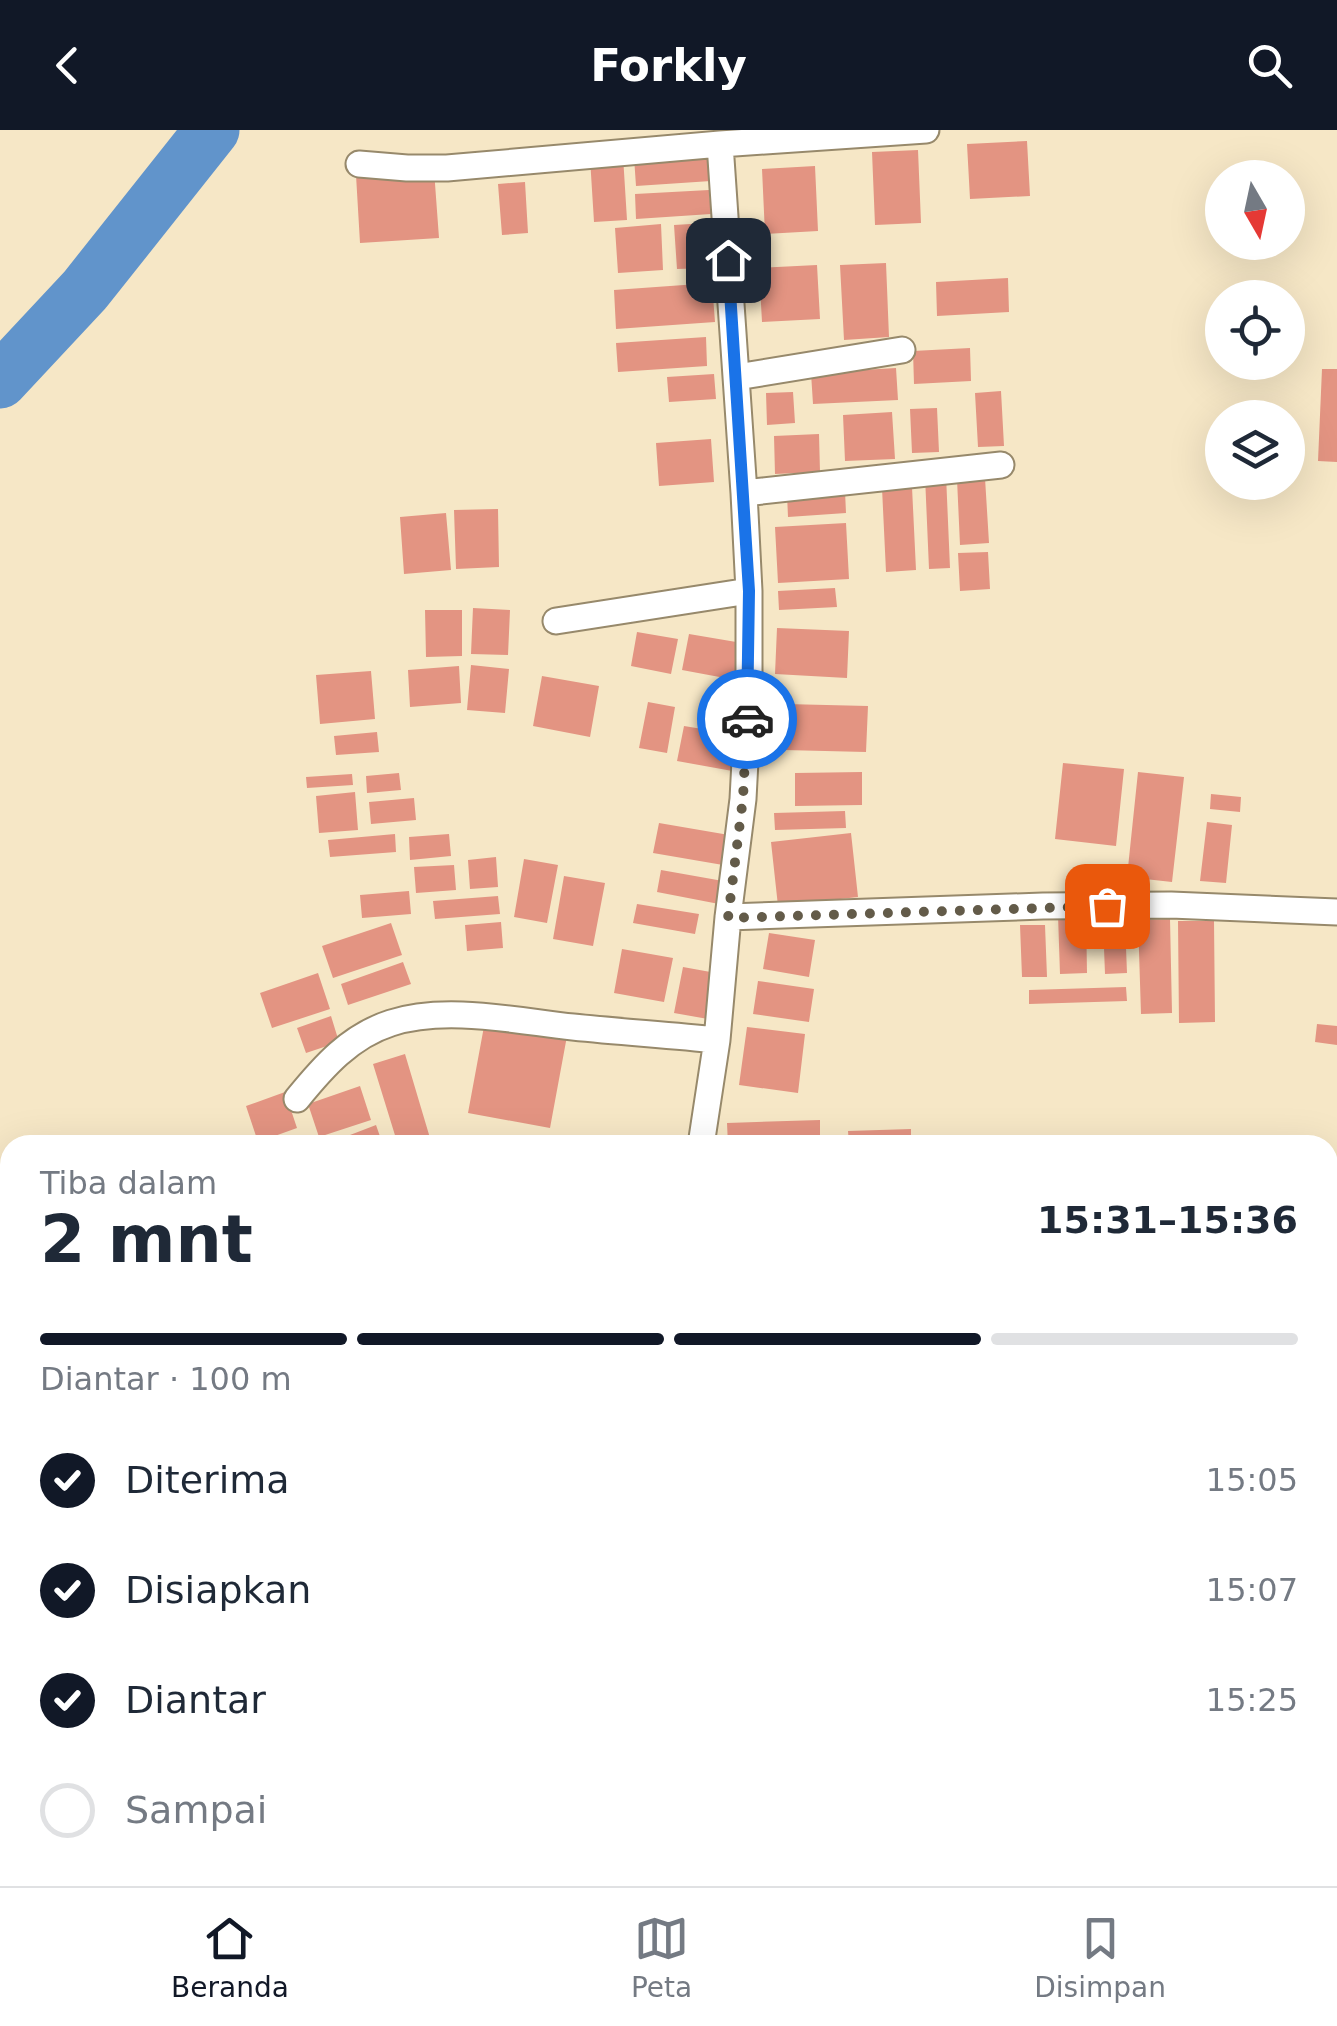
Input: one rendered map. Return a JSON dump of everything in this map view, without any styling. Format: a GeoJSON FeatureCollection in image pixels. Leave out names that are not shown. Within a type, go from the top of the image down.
{"type":"FeatureCollection","features":[{"type":"Feature","properties":{"kind":"street"},"geometry":{"type":"LineString","coordinates":[[359,164],[447,168],[926,130]]}},
{"type":"Feature","properties":{"kind":"street"},"geometry":{"type":"LineString","coordinates":[[703,1135],[717,1040],[743,798],[749,685],[744,493],[720,144]]}},
{"type":"Feature","properties":{"kind":"street"},"geometry":{"type":"LineString","coordinates":[[736,377],[902,350]]}},
{"type":"Feature","properties":{"kind":"street"},"geometry":{"type":"LineString","coordinates":[[744,493],[1001,464]]}},
{"type":"Feature","properties":{"kind":"street"},"geometry":{"type":"LineString","coordinates":[[556,621],[749,591]]}},
{"type":"Feature","properties":{"kind":"street"},"geometry":{"type":"LineString","coordinates":[[728,918],[1171,905],[1337,912]]}},
{"type":"Feature","properties":{"kind":"street"},"geometry":{"type":"LineString","coordinates":[[297,1098],[345,1048],[372,1031],[416,1018],[506,1019],[717,1040]]}},
{"type":"Feature","properties":{"kind":"building"},"geometry":{"type":"Polygon","coordinates":[[[1027,141],[1030,196],[970,199],[967,144],[1027,141]]]}},
{"type":"Feature","properties":{"kind":"building"},"geometry":{"type":"Polygon","coordinates":[[[918,150],[921,223],[875,225],[872,152],[918,150]]]}},
{"type":"Feature","properties":{"kind":"building"},"geometry":{"type":"Polygon","coordinates":[[[709,152],[711,181],[636,186],[634,157],[709,152]]]}},
{"type":"Feature","properties":{"kind":"building"},"geometry":{"type":"Polygon","coordinates":[[[623,156],[627,220],[594,222],[590,158],[623,156]]]}},
{"type":"Feature","properties":{"kind":"building"},"geometry":{"type":"Polygon","coordinates":[[[815,166],[818,231],[765,234],[762,169],[815,166]]]}},
{"type":"Feature","properties":{"kind":"building"},"geometry":{"type":"Polygon","coordinates":[[[434,170],[439,238],[360,243],[356,175],[434,170]]]}},
{"type":"Feature","properties":{"kind":"building"},"geometry":{"type":"Polygon","coordinates":[[[525,182],[528,233],[502,235],[498,184],[525,182]]]}},
{"type":"Feature","properties":{"kind":"building"},"geometry":{"type":"Polygon","coordinates":[[[709,190],[711,214],[636,219],[635,194],[709,190]]]}},
{"type":"Feature","properties":{"kind":"building"},"geometry":{"type":"Polygon","coordinates":[[[707,223],[710,268],[677,269],[674,225],[707,223]]]}},
{"type":"Feature","properties":{"kind":"building"},"geometry":{"type":"Polygon","coordinates":[[[661,224],[663,270],[618,273],[615,228],[661,224]]]}},
{"type":"Feature","properties":{"kind":"building"},"geometry":{"type":"Polygon","coordinates":[[[886,263],[889,337],[844,340],[840,265],[886,263]]]}},
{"type":"Feature","properties":{"kind":"building"},"geometry":{"type":"Polygon","coordinates":[[[817,265],[820,319],[762,322],[759,268],[817,265]]]}},
{"type":"Feature","properties":{"kind":"building"},"geometry":{"type":"Polygon","coordinates":[[[1008,278],[1009,312],[937,316],[936,282],[1008,278]]]}},
{"type":"Feature","properties":{"kind":"building"},"geometry":{"type":"Polygon","coordinates":[[[712,283],[715,322],[616,329],[614,290],[712,283]]]}},
{"type":"Feature","properties":{"kind":"building"},"geometry":{"type":"Polygon","coordinates":[[[706,337],[707,366],[618,372],[616,343],[706,337]]]}},
{"type":"Feature","properties":{"kind":"building"},"geometry":{"type":"Polygon","coordinates":[[[970,348],[971,381],[914,384],[913,351],[970,348]]]}},
{"type":"Feature","properties":{"kind":"building"},"geometry":{"type":"Polygon","coordinates":[[[896,368],[898,400],[813,404],[811,373],[896,368]]]}},
{"type":"Feature","properties":{"kind":"building"},"geometry":{"type":"Polygon","coordinates":[[[1322,369],[1337,369],[1337,462],[1318,461],[1322,369]]]}},
{"type":"Feature","properties":{"kind":"building"},"geometry":{"type":"Polygon","coordinates":[[[714,374],[716,399],[669,402],[667,377],[714,374]]]}},
{"type":"Feature","properties":{"kind":"building"},"geometry":{"type":"Polygon","coordinates":[[[1001,391],[1004,446],[978,447],[975,393],[1001,391]]]}},
{"type":"Feature","properties":{"kind":"building"},"geometry":{"type":"Polygon","coordinates":[[[793,392],[795,423],[767,425],[766,393],[793,392]]]}},
{"type":"Feature","properties":{"kind":"building"},"geometry":{"type":"Polygon","coordinates":[[[937,408],[939,452],[912,453],[910,409],[937,408]]]}},
{"type":"Feature","properties":{"kind":"building"},"geometry":{"type":"Polygon","coordinates":[[[892,412],[895,459],[845,461],[843,415],[892,412]]]}},
{"type":"Feature","properties":{"kind":"building"},"geometry":{"type":"Polygon","coordinates":[[[819,434],[820,472],[775,474],[774,436],[819,434]]]}},
{"type":"Feature","properties":{"kind":"building"},"geometry":{"type":"Polygon","coordinates":[[[711,439],[714,482],[659,486],[656,443],[711,439]]]}},
{"type":"Feature","properties":{"kind":"building"},"geometry":{"type":"Polygon","coordinates":[[[946,475],[950,568],[929,569],[925,476],[946,475]]]}},
{"type":"Feature","properties":{"kind":"building"},"geometry":{"type":"Polygon","coordinates":[[[985,478],[989,543],[960,545],[957,479],[985,478]]]}},
{"type":"Feature","properties":{"kind":"building"},"geometry":{"type":"Polygon","coordinates":[[[912,487],[916,570],[886,572],[882,488],[912,487]]]}},
{"type":"Feature","properties":{"kind":"building"},"geometry":{"type":"Polygon","coordinates":[[[845,491],[846,513],[788,517],[787,494],[845,491]]]}},
{"type":"Feature","properties":{"kind":"building"},"geometry":{"type":"Polygon","coordinates":[[[498,509],[499,567],[456,569],[454,510],[498,509]]]}},
{"type":"Feature","properties":{"kind":"building"},"geometry":{"type":"Polygon","coordinates":[[[446,513],[451,570],[404,574],[400,517],[446,513]]]}},
{"type":"Feature","properties":{"kind":"building"},"geometry":{"type":"Polygon","coordinates":[[[846,523],[849,579],[778,583],[775,527],[846,523]]]}},
{"type":"Feature","properties":{"kind":"building"},"geometry":{"type":"Polygon","coordinates":[[[988,552],[990,589],[960,591],[958,553],[988,552]]]}},
{"type":"Feature","properties":{"kind":"building"},"geometry":{"type":"Polygon","coordinates":[[[835,588],[837,607],[779,610],[778,591],[835,588]]]}},
{"type":"Feature","properties":{"kind":"building"},"geometry":{"type":"Polygon","coordinates":[[[473,608],[510,610],[508,655],[471,654],[473,608]]]}},
{"type":"Feature","properties":{"kind":"building"},"geometry":{"type":"Polygon","coordinates":[[[425,610],[462,610],[462,656],[426,657],[425,610]]]}},
{"type":"Feature","properties":{"kind":"building"},"geometry":{"type":"Polygon","coordinates":[[[777,628],[849,631],[847,678],[775,674],[777,628]]]}},
{"type":"Feature","properties":{"kind":"building"},"geometry":{"type":"Polygon","coordinates":[[[637,632],[678,639],[671,674],[631,666],[637,632]]]}},
{"type":"Feature","properties":{"kind":"building"},"geometry":{"type":"Polygon","coordinates":[[[689,634],[748,644],[741,681],[682,670],[689,634]]]}},
{"type":"Feature","properties":{"kind":"building"},"geometry":{"type":"Polygon","coordinates":[[[471,665],[509,669],[505,713],[467,710],[471,665]]]}},
{"type":"Feature","properties":{"kind":"building"},"geometry":{"type":"Polygon","coordinates":[[[459,666],[461,703],[410,707],[408,670],[459,666]]]}},
{"type":"Feature","properties":{"kind":"building"},"geometry":{"type":"Polygon","coordinates":[[[371,671],[375,719],[320,724],[316,675],[371,671]]]}},
{"type":"Feature","properties":{"kind":"building"},"geometry":{"type":"Polygon","coordinates":[[[542,676],[599,686],[590,737],[533,726],[542,676]]]}},
{"type":"Feature","properties":{"kind":"building"},"geometry":{"type":"Polygon","coordinates":[[[648,702],[675,707],[667,753],[639,748],[648,702]]]}},
{"type":"Feature","properties":{"kind":"building"},"geometry":{"type":"Polygon","coordinates":[[[785,704],[868,706],[866,752],[784,750],[785,704]]]}},
{"type":"Feature","properties":{"kind":"building"},"geometry":{"type":"Polygon","coordinates":[[[684,726],[745,736],[738,772],[677,761],[684,726]]]}},
{"type":"Feature","properties":{"kind":"building"},"geometry":{"type":"Polygon","coordinates":[[[377,732],[379,752],[336,755],[334,736],[377,732]]]}},
{"type":"Feature","properties":{"kind":"building"},"geometry":{"type":"Polygon","coordinates":[[[1063,763],[1124,769],[1116,846],[1055,839],[1063,763]]]}},
{"type":"Feature","properties":{"kind":"building"},"geometry":{"type":"Polygon","coordinates":[[[862,772],[862,805],[795,806],[795,773],[862,772]]]}},
{"type":"Feature","properties":{"kind":"building"},"geometry":{"type":"Polygon","coordinates":[[[1138,772],[1184,777],[1172,882],[1127,877],[1138,772]]]}},
{"type":"Feature","properties":{"kind":"building"},"geometry":{"type":"Polygon","coordinates":[[[399,773],[401,790],[367,793],[366,776],[399,773]]]}},
{"type":"Feature","properties":{"kind":"building"},"geometry":{"type":"Polygon","coordinates":[[[352,774],[353,785],[307,788],[306,777],[352,774]]]}},
{"type":"Feature","properties":{"kind":"building"},"geometry":{"type":"Polygon","coordinates":[[[355,792],[358,830],[319,833],[316,796],[355,792]]]}},
{"type":"Feature","properties":{"kind":"building"},"geometry":{"type":"Polygon","coordinates":[[[1211,794],[1241,797],[1240,812],[1210,809],[1211,794]]]}},
{"type":"Feature","properties":{"kind":"building"},"geometry":{"type":"Polygon","coordinates":[[[414,798],[416,820],[371,824],[369,802],[414,798]]]}},
{"type":"Feature","properties":{"kind":"building"},"geometry":{"type":"Polygon","coordinates":[[[845,811],[846,828],[775,830],[774,813],[845,811]]]}},
{"type":"Feature","properties":{"kind":"building"},"geometry":{"type":"Polygon","coordinates":[[[1207,822],[1232,825],[1226,883],[1200,881],[1207,822]]]}},
{"type":"Feature","properties":{"kind":"building"},"geometry":{"type":"Polygon","coordinates":[[[659,823],[729,835],[723,865],[653,853],[659,823]]]}},
{"type":"Feature","properties":{"kind":"building"},"geometry":{"type":"Polygon","coordinates":[[[851,833],[858,897],[778,906],[771,842],[851,833]]]}},
{"type":"Feature","properties":{"kind":"building"},"geometry":{"type":"Polygon","coordinates":[[[395,834],[396,852],[330,857],[328,840],[395,834]]]}},
{"type":"Feature","properties":{"kind":"building"},"geometry":{"type":"Polygon","coordinates":[[[449,834],[451,856],[410,860],[409,837],[449,834]]]}},
{"type":"Feature","properties":{"kind":"building"},"geometry":{"type":"Polygon","coordinates":[[[496,857],[498,887],[470,889],[468,860],[496,857]]]}},
{"type":"Feature","properties":{"kind":"building"},"geometry":{"type":"Polygon","coordinates":[[[524,859],[558,865],[547,923],[514,917],[524,859]]]}},
{"type":"Feature","properties":{"kind":"building"},"geometry":{"type":"Polygon","coordinates":[[[454,865],[456,890],[416,893],[414,867],[454,865]]]}},
{"type":"Feature","properties":{"kind":"building"},"geometry":{"type":"Polygon","coordinates":[[[661,870],[723,881],[719,904],[657,892],[661,870]]]}},
{"type":"Feature","properties":{"kind":"building"},"geometry":{"type":"Polygon","coordinates":[[[564,876],[605,883],[593,946],[553,939],[564,876]]]}},
{"type":"Feature","properties":{"kind":"building"},"geometry":{"type":"Polygon","coordinates":[[[409,891],[411,914],[362,918],[360,895],[409,891]]]}},
{"type":"Feature","properties":{"kind":"building"},"geometry":{"type":"Polygon","coordinates":[[[498,896],[500,914],[435,919],[433,901],[498,896]]]}},
{"type":"Feature","properties":{"kind":"building"},"geometry":{"type":"Polygon","coordinates":[[[637,904],[699,914],[695,934],[633,923],[637,904]]]}},
{"type":"Feature","properties":{"kind":"building"},"geometry":{"type":"Polygon","coordinates":[[[1086,914],[1087,973],[1060,974],[1058,915],[1086,914]]]}},
{"type":"Feature","properties":{"kind":"building"},"geometry":{"type":"Polygon","coordinates":[[[1170,919],[1172,1013],[1141,1014],[1138,920],[1170,919]]]}},
{"type":"Feature","properties":{"kind":"building"},"geometry":{"type":"Polygon","coordinates":[[[1178,921],[1214,921],[1215,1022],[1179,1023],[1178,921]]]}},
{"type":"Feature","properties":{"kind":"building"},"geometry":{"type":"Polygon","coordinates":[[[501,922],[503,948],[467,951],[465,925],[501,922]]]}},
{"type":"Feature","properties":{"kind":"building"},"geometry":{"type":"Polygon","coordinates":[[[1103,922],[1125,922],[1127,973],[1105,974],[1103,922]]]}},
{"type":"Feature","properties":{"kind":"building"},"geometry":{"type":"Polygon","coordinates":[[[391,923],[402,955],[333,978],[322,946],[391,923]]]}},
{"type":"Feature","properties":{"kind":"building"},"geometry":{"type":"Polygon","coordinates":[[[1020,925],[1045,925],[1047,977],[1022,977],[1020,925]]]}},
{"type":"Feature","properties":{"kind":"building"},"geometry":{"type":"Polygon","coordinates":[[[769,933],[815,940],[809,977],[763,969],[769,933]]]}},
{"type":"Feature","properties":{"kind":"building"},"geometry":{"type":"Polygon","coordinates":[[[622,949],[673,958],[664,1002],[614,993],[622,949]]]}},
{"type":"Feature","properties":{"kind":"building"},"geometry":{"type":"Polygon","coordinates":[[[403,962],[411,984],[348,1005],[341,984],[403,962]]]}},
{"type":"Feature","properties":{"kind":"building"},"geometry":{"type":"Polygon","coordinates":[[[683,967],[716,973],[708,1019],[674,1013],[683,967]]]}},
{"type":"Feature","properties":{"kind":"building"},"geometry":{"type":"Polygon","coordinates":[[[318,973],[330,1009],[272,1028],[260,993],[318,973]]]}},
{"type":"Feature","properties":{"kind":"building"},"geometry":{"type":"Polygon","coordinates":[[[758,981],[814,989],[809,1022],[753,1014],[758,981]]]}},
{"type":"Feature","properties":{"kind":"building"},"geometry":{"type":"Polygon","coordinates":[[[1126,987],[1127,1001],[1029,1004],[1029,990],[1126,987]]]}},
{"type":"Feature","properties":{"kind":"building"},"geometry":{"type":"Polygon","coordinates":[[[331,1016],[339,1042],[306,1053],[297,1028],[331,1016]]]}},
{"type":"Feature","properties":{"kind":"building"},"geometry":{"type":"Polygon","coordinates":[[[485,1021],[567,1036],[550,1128],[468,1113],[485,1021]]]}},
{"type":"Feature","properties":{"kind":"building"},"geometry":{"type":"Polygon","coordinates":[[[1317,1024],[1337,1026],[1337,1045],[1315,1042],[1317,1024]]]}},
{"type":"Feature","properties":{"kind":"building"},"geometry":{"type":"Polygon","coordinates":[[[747,1027],[805,1034],[798,1093],[739,1085],[747,1027]]]}},
{"type":"Feature","properties":{"kind":"building"},"geometry":{"type":"Polygon","coordinates":[[[405,1054],[429,1135],[395,1135],[373,1064],[405,1054]]]}},
{"type":"Feature","properties":{"kind":"building"},"geometry":{"type":"Polygon","coordinates":[[[360,1086],[371,1120],[318,1135],[308,1104],[360,1086]]]}},
{"type":"Feature","properties":{"kind":"building"},"geometry":{"type":"Polygon","coordinates":[[[285,1092],[297,1128],[278,1135],[256,1135],[246,1106],[285,1092]]]}},
{"type":"Feature","properties":{"kind":"building"},"geometry":{"type":"Polygon","coordinates":[[[820,1120],[820,1135],[728,1135],[727,1123],[820,1120]]]}},
{"type":"Feature","properties":{"kind":"building"},"geometry":{"type":"Polygon","coordinates":[[[376,1125],[380,1135],[350,1135],[376,1125]]]}},
{"type":"Feature","properties":{"kind":"building"},"geometry":{"type":"Polygon","coordinates":[[[911,1129],[911,1135],[848,1135],[848,1131],[911,1129]]]}},
{"type":"Feature","properties":{"kind":"waterway"},"geometry":{"type":"LineString","coordinates":[[0,381],[85,290],[212,130]]}},
{"type":"Feature","properties":{"kind":"way so far"},"geometry":{"type":"LineString","coordinates":[[747,719],[743,798],[728,918],[1107,906]]}},
{"type":"Feature","properties":{"kind":"route"},"geometry":{"type":"LineString","coordinates":[[728,260],[749,591],[747,719]]}}]}
